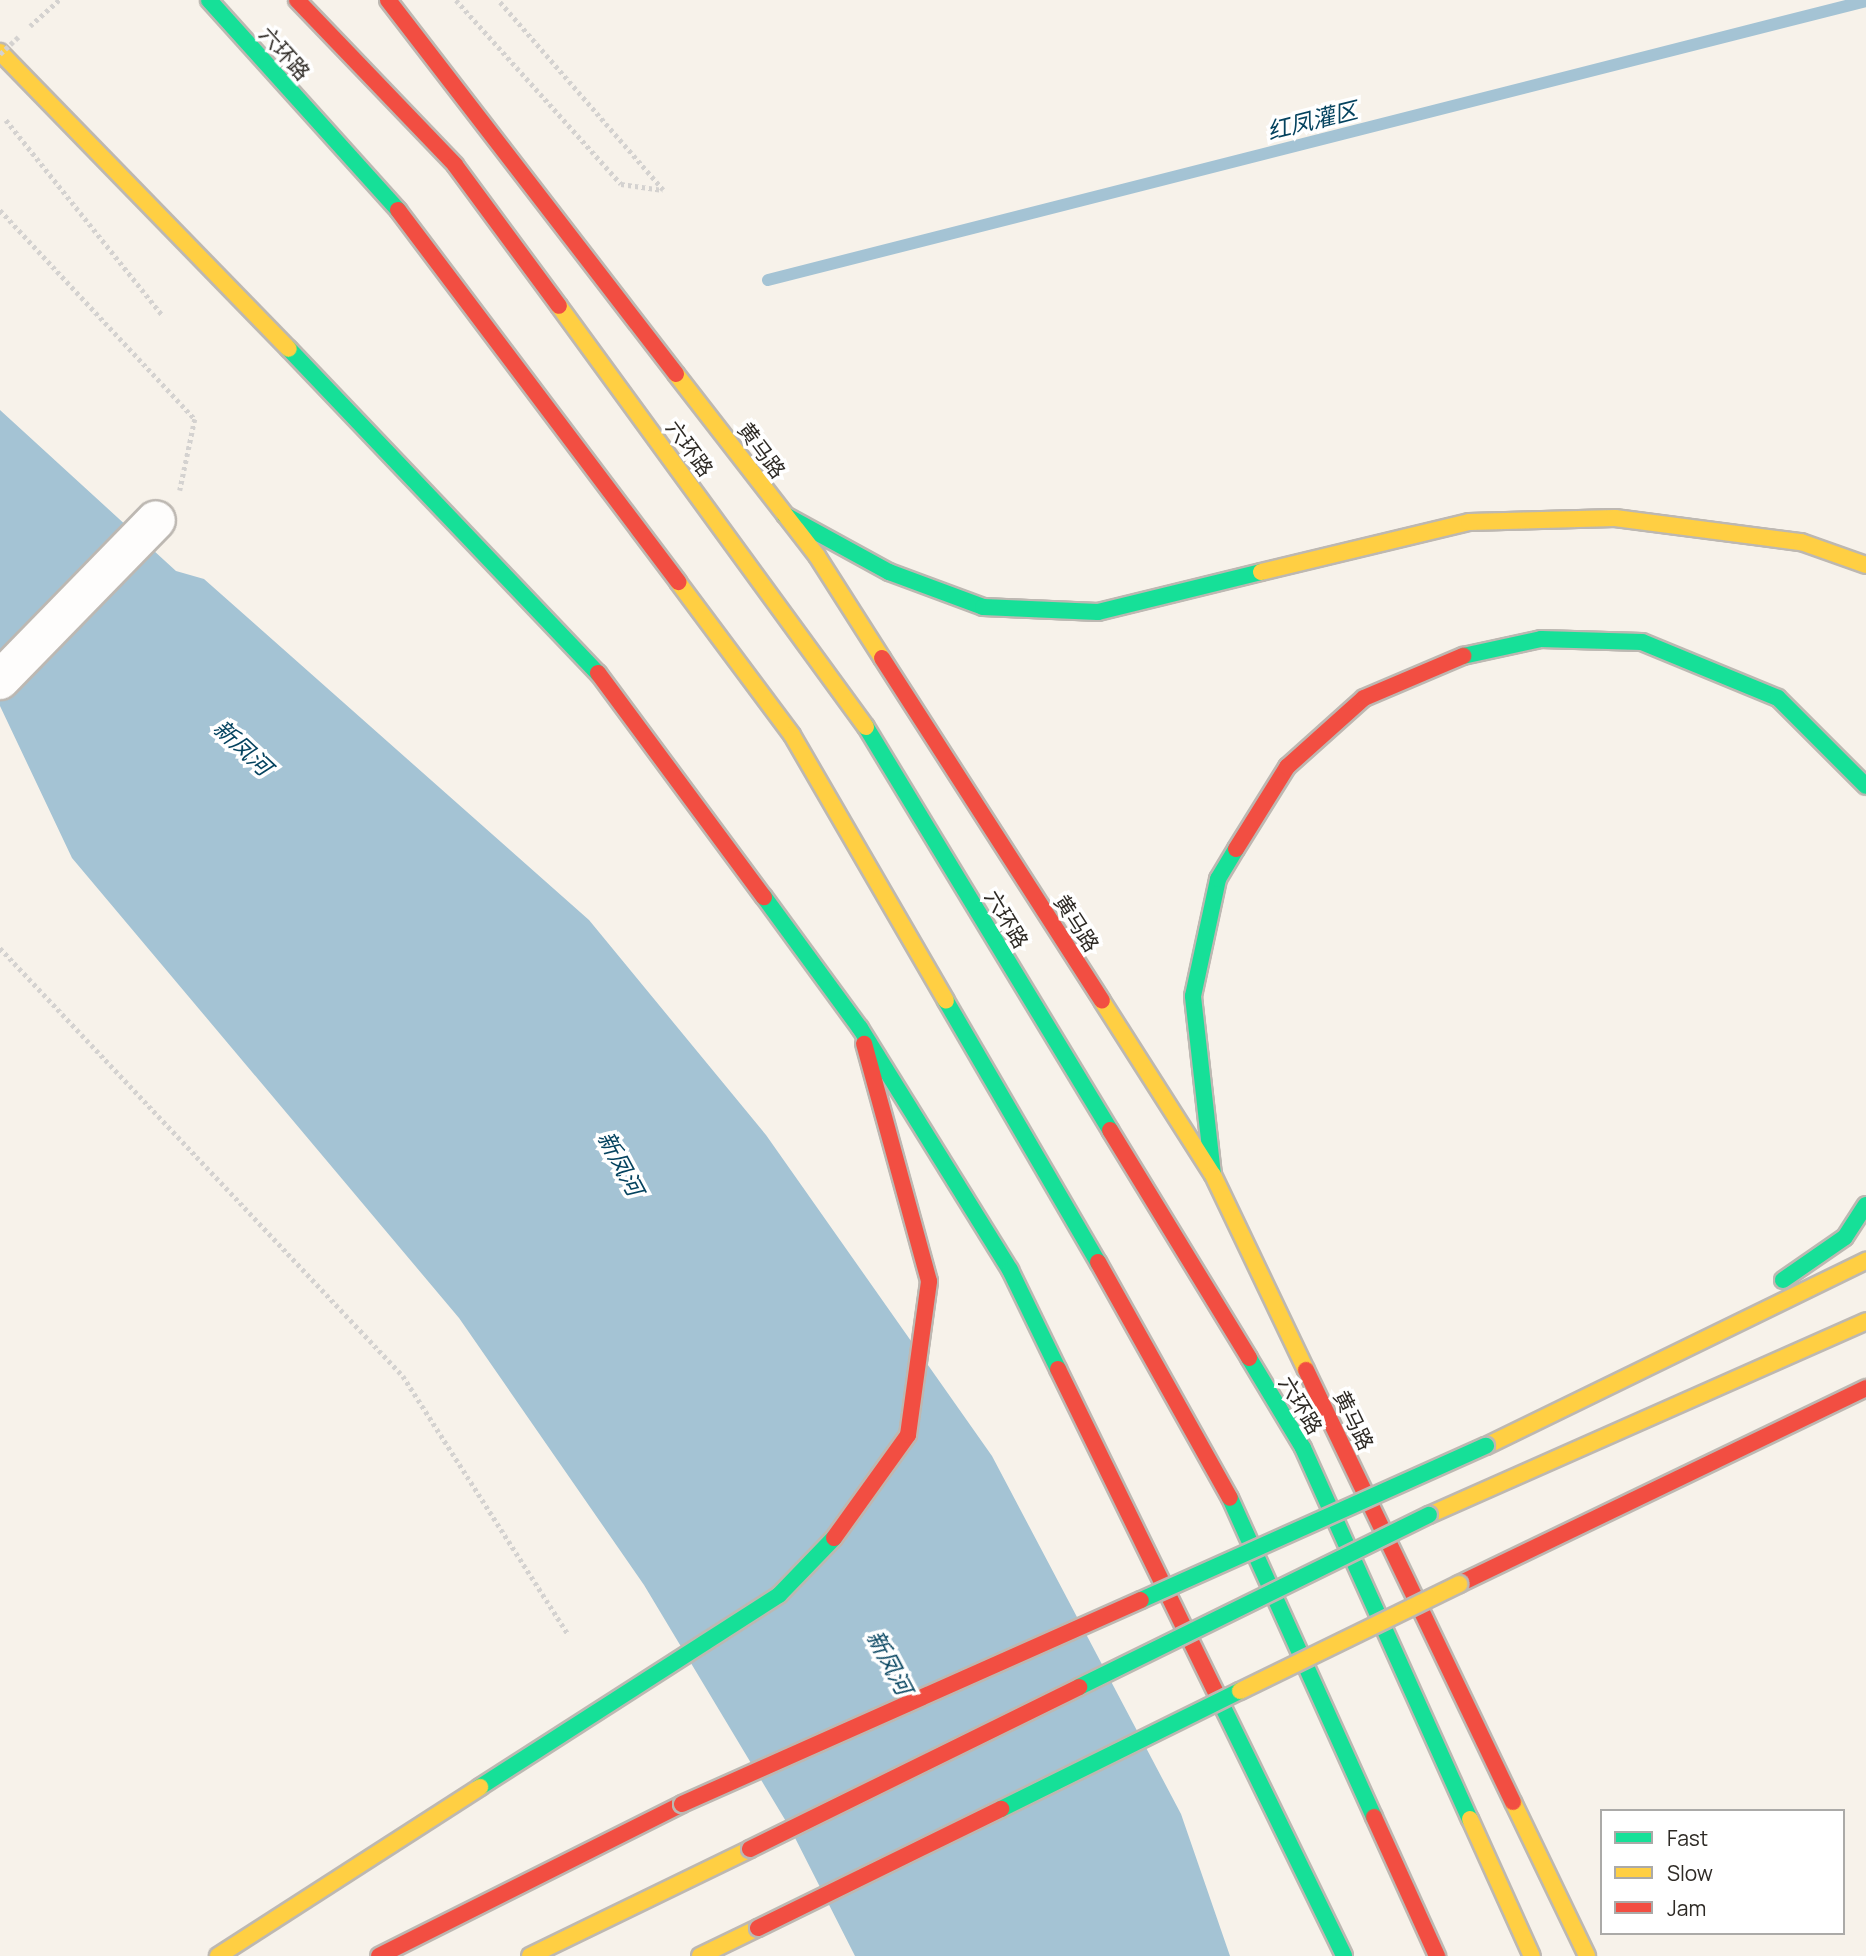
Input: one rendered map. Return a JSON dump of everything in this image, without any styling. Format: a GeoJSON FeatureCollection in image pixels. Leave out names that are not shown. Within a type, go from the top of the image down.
{"type":"FeatureCollection","features":[{"type":"Feature","properties":{"kind":"main road","name":"六环路"},"geometry":{"type":"LineString","coordinates":[[209,0],[434,251],[792,735],[1214,1462],[1437,1956]]}},
{"type":"Feature","properties":{"kind":"main road","name":"六环路"},"geometry":{"type":"LineString","coordinates":[[297,0],[455,165],[852,703],[1303,1448],[1532,1956]]}},
{"type":"Feature","properties":{"kind":"main road","name":"黄马路"},"geometry":{"type":"LineString","coordinates":[[388,0],[785,514],[1213,1175],[1587,1956]]}},
{"type":"Feature","properties":{"kind":"main road"},"geometry":{"type":"LineString","coordinates":[[0,53],[577,644],[860,1028],[1010,1270],[1344,1956]]}},
{"type":"Feature","properties":{"kind":"main road"},"geometry":{"type":"LineString","coordinates":[[785,514],[889,572],[983,607],[1098,612],[1469,522],[1615,518],[1801,542],[1866,565]]}},
{"type":"Feature","properties":{"kind":"main road"},"geometry":{"type":"LineString","coordinates":[[1213,1175],[1193,996],[1217,880],[1287,767],[1364,698],[1462,656],[1541,639],[1642,642],[1778,698],[1866,786]]}},
{"type":"Feature","properties":{"kind":"main road"},"geometry":{"type":"LineString","coordinates":[[218,1956],[779,1595],[856,1516],[908,1435],[929,1281],[860,1028]]}},
{"type":"Feature","properties":{"kind":"main road"},"geometry":{"type":"LineString","coordinates":[[1676,1354],[1845,1237],[1866,1205]]}},
{"type":"Feature","properties":{"kind":"main road"},"geometry":{"type":"LineString","coordinates":[[379,1956],[682,1804],[1486,1446],[1866,1261]]}},
{"type":"Feature","properties":{"kind":"main road"},"geometry":{"type":"LineString","coordinates":[[530,1956],[1429,1515],[1866,1321]]}},
{"type":"Feature","properties":{"kind":"main road"},"geometry":{"type":"LineString","coordinates":[[700,1956],[1866,1388]]}},
{"type":"Feature","properties":{"kind":"main road"},"geometry":{"type":"LineString","coordinates":[[1563,1535],[1631,1521]]}},
{"type":"Feature","properties":{"kind":"main road"},"geometry":{"type":"LineString","coordinates":[[1569,1917],[1610,1956]]}},
{"type":"Feature","properties":{"kind":"street"},"geometry":{"type":"LineString","coordinates":[[0,680],[156,520]]}},
{"type":"Feature","properties":{"kind":"path"},"geometry":{"type":"LineString","coordinates":[[0,53],[59,0]]}},
{"type":"Feature","properties":{"kind":"path"},"geometry":{"type":"LineString","coordinates":[[456,0],[621,184],[663,190],[498,0]]}},
{"type":"Feature","properties":{"kind":"path"},"geometry":{"type":"LineString","coordinates":[[0,113],[163,316]]}},
{"type":"Feature","properties":{"kind":"path"},"geometry":{"type":"LineString","coordinates":[[0,211],[195,419],[178,498],[156,520]]}},
{"type":"Feature","properties":{"kind":"path"},"geometry":{"type":"LineString","coordinates":[[0,948],[403,1376],[568,1634]]}},
{"type":"Feature","properties":{"kind":"water","name":"新凤河"},"geometry":{"type":"Polygon","coordinates":[[[0,410],[176,571],[204,579],[589,920],[766,1135],[992,1456],[1181,1814],[1230,1956],[855,1956],[790,1828],[644,1585],[459,1318],[72,858],[0,706],[0,410]]]}},
{"type":"Feature","properties":{"kind":"waterway","name":"红凤灌区"},"geometry":{"type":"LineString","coordinates":[[768,280],[1866,1]]}},
{"type":"Feature","properties":{"kind":"traffic: fast"},"geometry":{"type":"LineString","coordinates":[[209,0],[398,210]]}},
{"type":"Feature","properties":{"kind":"traffic: fast"},"geometry":{"type":"LineString","coordinates":[[289,349],[598,673]]}},
{"type":"Feature","properties":{"kind":"traffic: fast"},"geometry":{"type":"LineString","coordinates":[[785,515],[889,572],[983,607],[1098,612],[1261,572]]}},
{"type":"Feature","properties":{"kind":"traffic: fast"},"geometry":{"type":"LineString","coordinates":[[1463,656],[1541,639],[1642,642],[1778,698],[1866,786]]}},
{"type":"Feature","properties":{"kind":"traffic: fast"},"geometry":{"type":"LineString","coordinates":[[866,727],[1110,1130]]}},
{"type":"Feature","properties":{"kind":"traffic: fast"},"geometry":{"type":"LineString","coordinates":[[1213,1175],[1193,996],[1218,879],[1236,849]]}},
{"type":"Feature","properties":{"kind":"traffic: fast"},"geometry":{"type":"LineString","coordinates":[[764,897],[860,1028],[1010,1270],[1058,1369]]}},
{"type":"Feature","properties":{"kind":"traffic: fast"},"geometry":{"type":"LineString","coordinates":[[946,1001],[1098,1262]]}},
{"type":"Feature","properties":{"kind":"traffic: fast"},"geometry":{"type":"LineString","coordinates":[[1783,1280],[1845,1237],[1866,1205]]}},
{"type":"Feature","properties":{"kind":"traffic: fast"},"geometry":{"type":"LineString","coordinates":[[1249,1358],[1303,1448],[1470,1819]]}},
{"type":"Feature","properties":{"kind":"traffic: fast"},"geometry":{"type":"LineString","coordinates":[[1141,1600],[1486,1446]]}},
{"type":"Feature","properties":{"kind":"traffic: fast"},"geometry":{"type":"LineString","coordinates":[[1230,1498],[1374,1817]]}},
{"type":"Feature","properties":{"kind":"traffic: fast"},"geometry":{"type":"LineString","coordinates":[[1079,1687],[1429,1515]]}},
{"type":"Feature","properties":{"kind":"traffic: fast"},"geometry":{"type":"LineString","coordinates":[[480,1787],[779,1595],[834,1538]]}},
{"type":"Feature","properties":{"kind":"traffic: fast"},"geometry":{"type":"LineString","coordinates":[[1001,1809],[1240,1691]]}},
{"type":"Feature","properties":{"kind":"traffic: fast"},"geometry":{"type":"LineString","coordinates":[[1216,1693],[1344,1956]]}},
{"type":"Feature","properties":{"kind":"traffic: slow"},"geometry":{"type":"LineString","coordinates":[[0,52],[289,349]]}},
{"type":"Feature","properties":{"kind":"traffic: slow"},"geometry":{"type":"LineString","coordinates":[[559,306],[866,727]]}},
{"type":"Feature","properties":{"kind":"traffic: slow"},"geometry":{"type":"LineString","coordinates":[[676,374],[817,556],[882,658]]}},
{"type":"Feature","properties":{"kind":"traffic: slow"},"geometry":{"type":"LineString","coordinates":[[1261,572],[1469,522],[1615,518],[1801,542],[1866,565]]}},
{"type":"Feature","properties":{"kind":"traffic: slow"},"geometry":{"type":"LineString","coordinates":[[678,582],[792,735],[946,1001]]}},
{"type":"Feature","properties":{"kind":"traffic: slow"},"geometry":{"type":"LineString","coordinates":[[1102,1001],[1213,1175],[1306,1370]]}},
{"type":"Feature","properties":{"kind":"traffic: slow"},"geometry":{"type":"LineString","coordinates":[[1486,1446],[1866,1261]]}},
{"type":"Feature","properties":{"kind":"traffic: slow"},"geometry":{"type":"LineString","coordinates":[[1429,1515],[1866,1321]]}},
{"type":"Feature","properties":{"kind":"traffic: slow"},"geometry":{"type":"LineString","coordinates":[[1240,1691],[1459,1584]]}},
{"type":"Feature","properties":{"kind":"traffic: slow"},"geometry":{"type":"LineString","coordinates":[[218,1956],[480,1787]]}},
{"type":"Feature","properties":{"kind":"traffic: slow"},"geometry":{"type":"LineString","coordinates":[[1513,1802],[1587,1956]]}},
{"type":"Feature","properties":{"kind":"traffic: slow"},"geometry":{"type":"LineString","coordinates":[[1470,1819],[1532,1956]]}},
{"type":"Feature","properties":{"kind":"traffic: slow"},"geometry":{"type":"LineString","coordinates":[[530,1956],[750,1849]]}},
{"type":"Feature","properties":{"kind":"traffic: slow"},"geometry":{"type":"LineString","coordinates":[[700,1956],[758,1928]]}},
{"type":"Feature","properties":{"kind":"traffic: jam"},"geometry":{"type":"LineString","coordinates":[[297,0],[455,165],[559,306]]}},
{"type":"Feature","properties":{"kind":"traffic: jam"},"geometry":{"type":"LineString","coordinates":[[388,0],[676,374]]}},
{"type":"Feature","properties":{"kind":"traffic: jam"},"geometry":{"type":"LineString","coordinates":[[398,210],[678,582]]}},
{"type":"Feature","properties":{"kind":"traffic: jam"},"geometry":{"type":"LineString","coordinates":[[1236,849],[1287,767],[1364,698],[1463,656]]}},
{"type":"Feature","properties":{"kind":"traffic: jam"},"geometry":{"type":"LineString","coordinates":[[882,658],[1102,1001]]}},
{"type":"Feature","properties":{"kind":"traffic: jam"},"geometry":{"type":"LineString","coordinates":[[598,673],[764,897]]}},
{"type":"Feature","properties":{"kind":"traffic: jam"},"geometry":{"type":"LineString","coordinates":[[834,1538],[908,1435],[929,1281],[864,1044]]}},
{"type":"Feature","properties":{"kind":"traffic: jam"},"geometry":{"type":"LineString","coordinates":[[1110,1130],[1249,1358]]}},
{"type":"Feature","properties":{"kind":"traffic: jam"},"geometry":{"type":"LineString","coordinates":[[1098,1262],[1230,1498]]}},
{"type":"Feature","properties":{"kind":"traffic: jam"},"geometry":{"type":"LineString","coordinates":[[1058,1369],[1216,1693]]}},
{"type":"Feature","properties":{"kind":"traffic: jam"},"geometry":{"type":"LineString","coordinates":[[1306,1370],[1513,1802]]}},
{"type":"Feature","properties":{"kind":"traffic: jam"},"geometry":{"type":"LineString","coordinates":[[1459,1584],[1866,1388]]}},
{"type":"Feature","properties":{"kind":"traffic: jam"},"geometry":{"type":"LineString","coordinates":[[682,1804],[1141,1600]]}},
{"type":"Feature","properties":{"kind":"traffic: jam"},"geometry":{"type":"LineString","coordinates":[[750,1849],[1079,1687]]}},
{"type":"Feature","properties":{"kind":"traffic: jam"},"geometry":{"type":"LineString","coordinates":[[379,1956],[682,1804]]}},
{"type":"Feature","properties":{"kind":"traffic: jam"},"geometry":{"type":"LineString","coordinates":[[758,1928],[1001,1809]]}},
{"type":"Feature","properties":{"kind":"traffic: jam"},"geometry":{"type":"LineString","coordinates":[[1374,1817],[1437,1956]]}}]}
